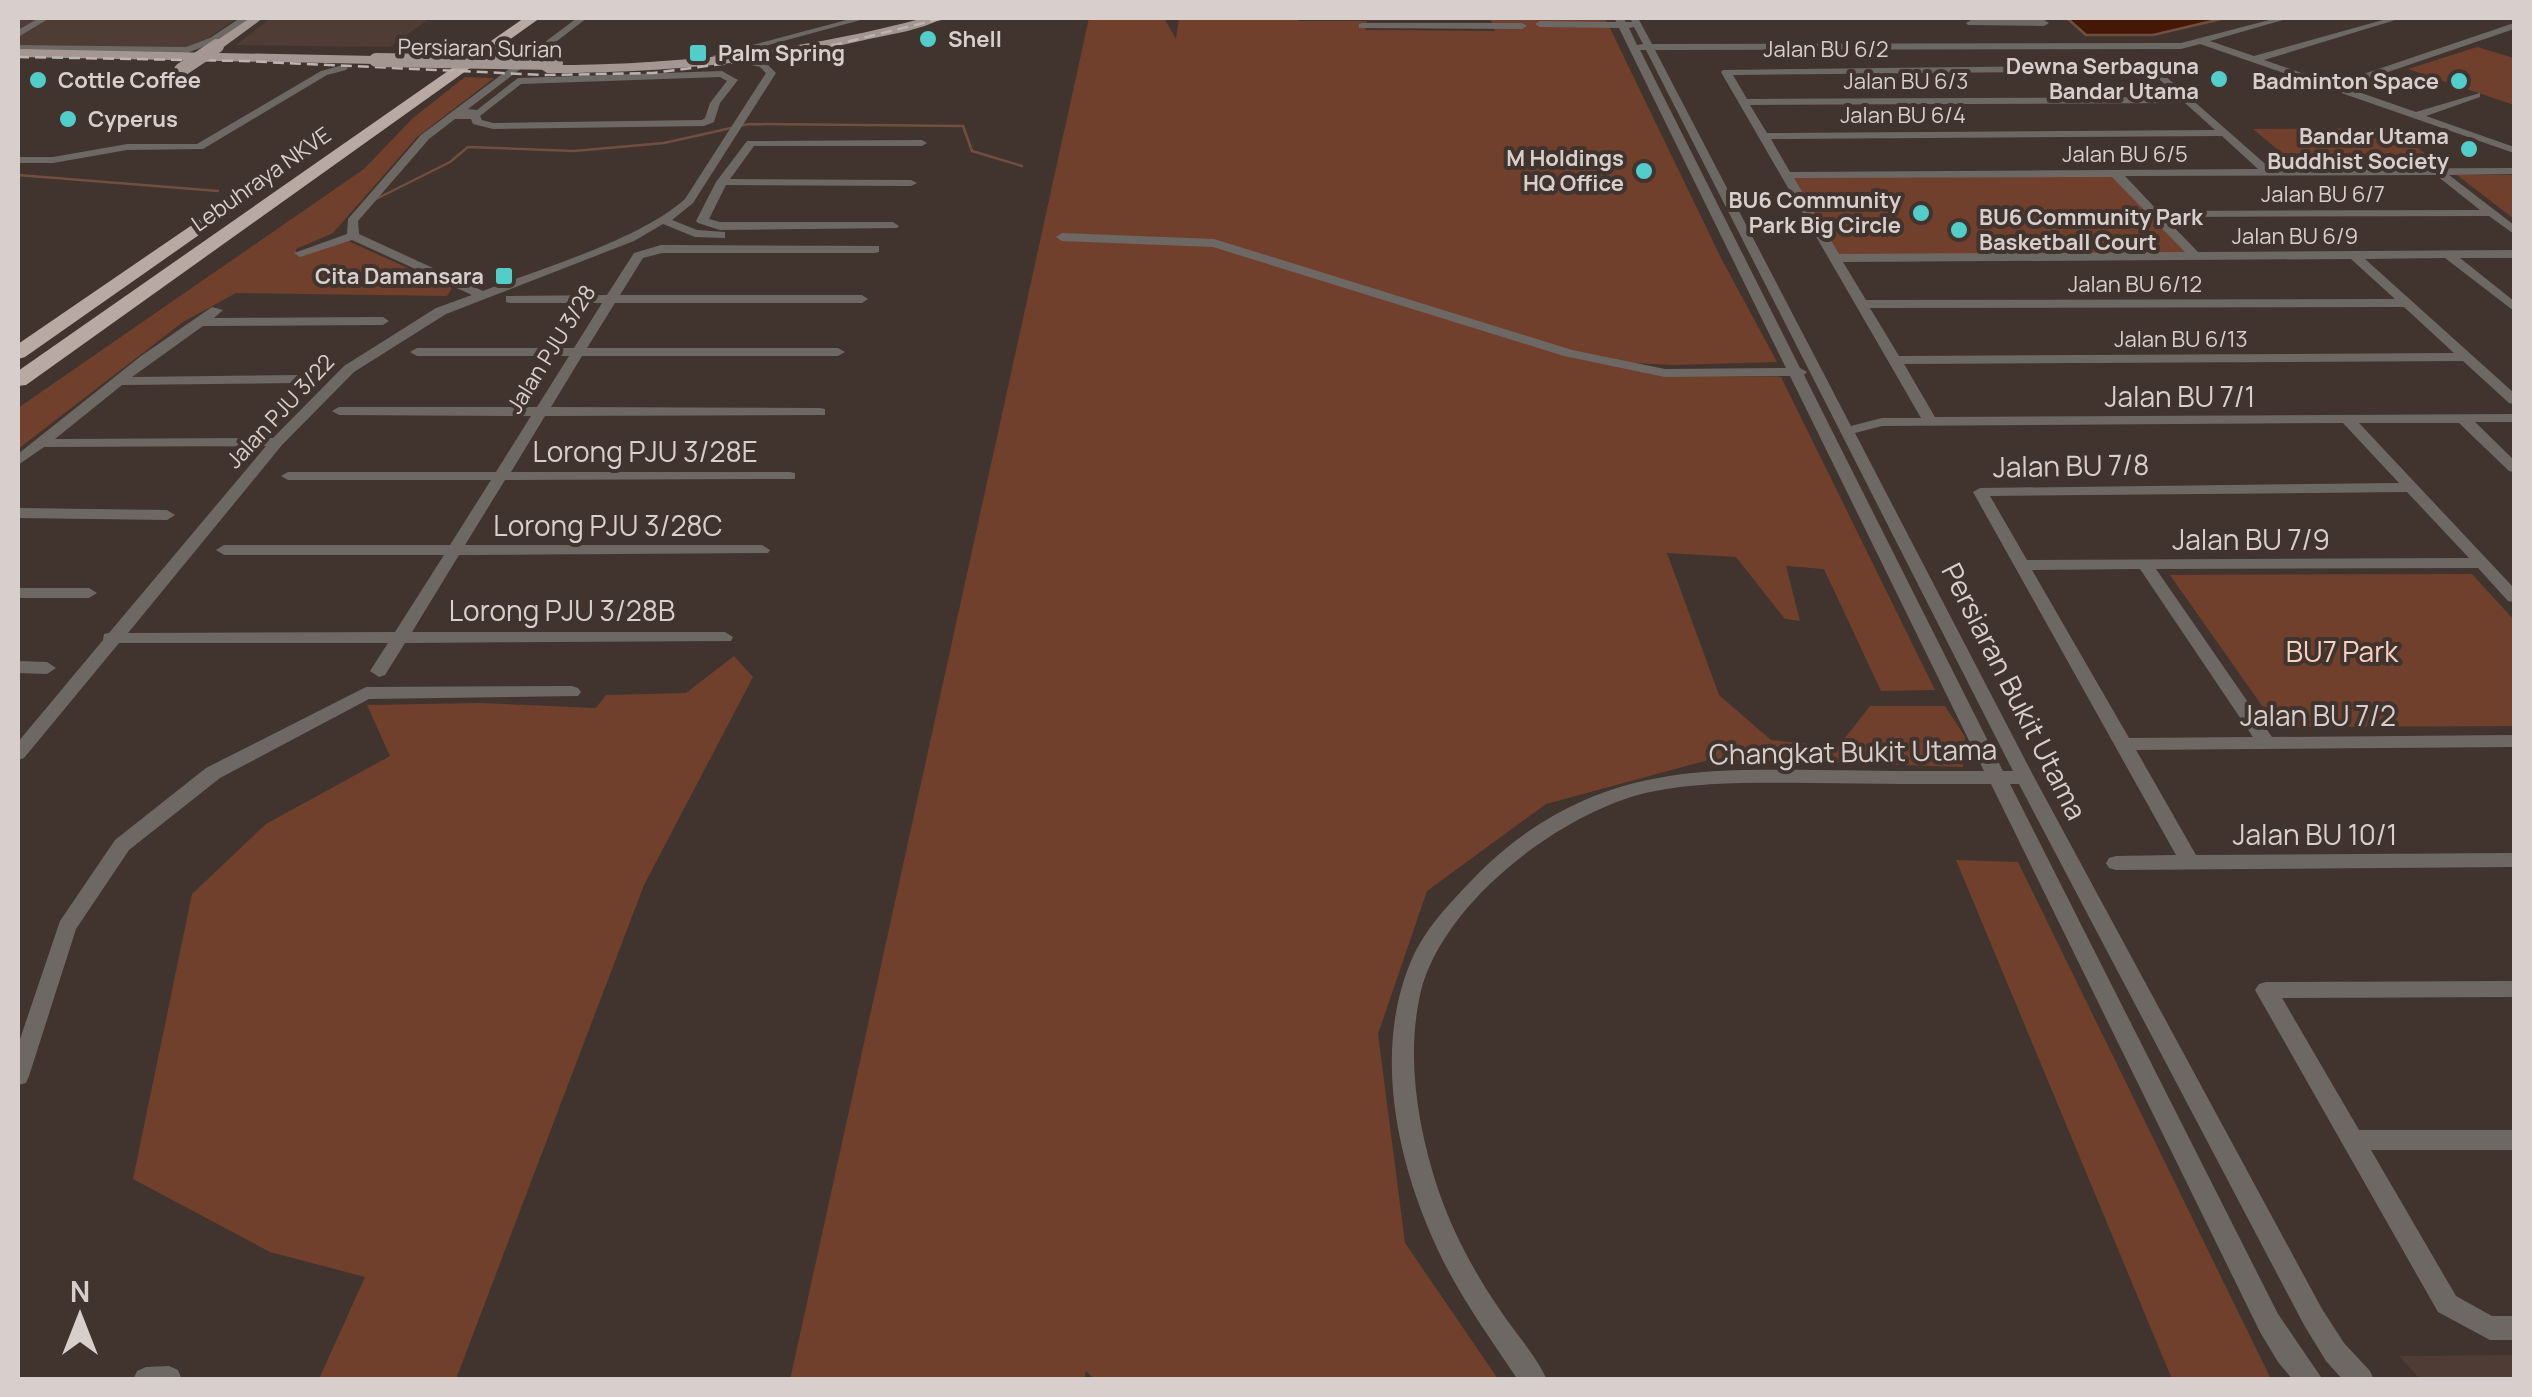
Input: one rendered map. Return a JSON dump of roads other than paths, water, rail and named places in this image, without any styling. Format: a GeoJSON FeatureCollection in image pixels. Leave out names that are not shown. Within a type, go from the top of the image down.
{"type":"FeatureCollection","features":[{"type":"Feature","properties":{"kind":"highway"},"geometry":{"type":"LineString","coordinates":[[411,82],[510,18]]}},
{"type":"Feature","properties":{"kind":"highway","name":"Lebuhraya NKVE"},"geometry":{"type":"LineString","coordinates":[[18,380],[532,18]]}},
{"type":"Feature","properties":{"kind":"highway","name":"Lebuhraya NKVE"},"geometry":{"type":"LineString","coordinates":[[18,353],[297,158]]}},
{"type":"Feature","properties":{"kind":"main road"},"geometry":{"type":"LineString","coordinates":[[259,18],[181,70],[302,71],[370,64]]}},
{"type":"Feature","properties":{"kind":"main road","name":"Persiaran Surian"},"geometry":{"type":"LineString","coordinates":[[551,66],[717,56],[820,42],[904,18]]}},
{"type":"Feature","properties":{"kind":"main road"},"geometry":{"type":"LineString","coordinates":[[748,59],[919,18]]}},
{"type":"Feature","properties":{"kind":"main road","name":"Persiaran Surian"},"geometry":{"type":"LineString","coordinates":[[18,63],[658,68],[803,51],[936,18]]}},
{"type":"Feature","properties":{"kind":"main road"},"geometry":{"type":"LineString","coordinates":[[18,50],[71,48]]}},
{"type":"Feature","properties":{"kind":"main road","name":"Persiaran Surian"},"geometry":{"type":"LineString","coordinates":[[18,50],[370,64]]}},
{"type":"Feature","properties":{"kind":"main road"},"geometry":{"type":"LineString","coordinates":[[771,73],[780,62],[803,51]]}},
{"type":"Feature","properties":{"kind":"street"},"geometry":{"type":"LineString","coordinates":[[18,34],[46,18]]}},
{"type":"Feature","properties":{"kind":"street"},"geometry":{"type":"LineString","coordinates":[[71,48],[187,50],[205,44],[245,18]]}},
{"type":"Feature","properties":{"kind":"street"},"geometry":{"type":"LineString","coordinates":[[205,44],[208,48],[220,45],[259,18]]}},
{"type":"Feature","properties":{"kind":"street"},"geometry":{"type":"LineString","coordinates":[[353,236],[352,221],[366,201],[425,137],[582,18]]}},
{"type":"Feature","properties":{"kind":"street"},"geometry":{"type":"LineString","coordinates":[[717,56],[864,18]]}},
{"type":"Feature","properties":{"kind":"street"},"geometry":{"type":"LineString","coordinates":[[1362,26],[1600,27],[1630,34],[2129,47],[2181,46],[2286,18]]}},
{"type":"Feature","properties":{"kind":"street"},"geometry":{"type":"LineString","coordinates":[[2256,59],[2398,18]]}},
{"type":"Feature","properties":{"kind":"street"},"geometry":{"type":"LineString","coordinates":[[1970,22],[2042,20]]}},
{"type":"Feature","properties":{"kind":"street"},"geometry":{"type":"LineString","coordinates":[[1630,34],[1638,24]]}},
{"type":"Feature","properties":{"kind":"street","name":"Persiaran Bukit Utama"},"geometry":{"type":"LineString","coordinates":[[1630,34],[1638,24]]}},
{"type":"Feature","properties":{"kind":"street"},"geometry":{"type":"LineString","coordinates":[[2335,87],[2514,26]]}},
{"type":"Feature","properties":{"kind":"street"},"geometry":{"type":"LineString","coordinates":[[1600,27],[1630,34]]}},
{"type":"Feature","properties":{"kind":"street","name":"Persiaran Bukit Utama"},"geometry":{"type":"LineString","coordinates":[[1630,34],[1793,372],[2269,1323],[2310,1380]]}},
{"type":"Feature","properties":{"kind":"street","name":"Persiaran Bukit Utama"},"geometry":{"type":"LineString","coordinates":[[1630,34],[1847,431],[2025,777],[2312,1317],[2335,1352],[2361,1380]]}},
{"type":"Feature","properties":{"kind":"street"},"geometry":{"type":"LineString","coordinates":[[2202,41],[2514,150]]}},
{"type":"Feature","properties":{"kind":"street"},"geometry":{"type":"LineString","coordinates":[[220,45],[221,51],[242,56]]}},
{"type":"Feature","properties":{"kind":"street"},"geometry":{"type":"LineString","coordinates":[[2129,47],[2268,174]]}},
{"type":"Feature","properties":{"kind":"street"},"geometry":{"type":"LineString","coordinates":[[748,59],[771,73]]}},
{"type":"Feature","properties":{"kind":"street"},"geometry":{"type":"LineString","coordinates":[[18,160],[53,160],[122,148],[199,146],[324,73],[343,68]]}},
{"type":"Feature","properties":{"kind":"street","name":"Jalan BU 6/2"},"geometry":{"type":"LineString","coordinates":[[1931,422],[1728,70],[2152,68]]}},
{"type":"Feature","properties":{"kind":"street","name":"Jalan PJU 3/22"},"geometry":{"type":"LineString","coordinates":[[18,754],[110,638],[277,442],[349,370],[441,311],[630,238],[664,220],[689,201],[771,73]]}},
{"type":"Feature","properties":{"kind":"street"},"geometry":{"type":"LineString","coordinates":[[722,74],[733,80],[714,103],[710,120],[704,123],[493,126],[477,122],[476,116],[453,114],[478,112],[518,81],[722,74]]}},
{"type":"Feature","properties":{"kind":"street"},"geometry":{"type":"LineString","coordinates":[[2416,116],[2476,95]]}},
{"type":"Feature","properties":{"kind":"street","name":"Jalan BU 6/3"},"geometry":{"type":"LineString","coordinates":[[1744,102],[2188,100]]}},
{"type":"Feature","properties":{"kind":"street","name":"Jalan BU 6/4"},"geometry":{"type":"LineString","coordinates":[[1763,136],[2224,133]]}},
{"type":"Feature","properties":{"kind":"street"},"geometry":{"type":"LineString","coordinates":[[2494,142],[2514,135]]}},
{"type":"Feature","properties":{"kind":"street"},"geometry":{"type":"LineString","coordinates":[[792,230],[706,224],[702,218],[751,143],[922,143]]}},
{"type":"Feature","properties":{"kind":"street","name":"Jalan BU 6/5"},"geometry":{"type":"LineString","coordinates":[[1787,175],[2514,171]]}},
{"type":"Feature","properties":{"kind":"street"},"geometry":{"type":"LineString","coordinates":[[2439,172],[2514,230]]}},
{"type":"Feature","properties":{"kind":"street"},"geometry":{"type":"LineString","coordinates":[[2116,174],[2195,256]]}},
{"type":"Feature","properties":{"kind":"street"},"geometry":{"type":"LineString","coordinates":[[722,182],[911,182]]}},
{"type":"Feature","properties":{"kind":"street","name":"Jalan BU 6/7"},"geometry":{"type":"LineString","coordinates":[[2154,214],[2492,213]]}},
{"type":"Feature","properties":{"kind":"street"},"geometry":{"type":"LineString","coordinates":[[664,220],[703,234],[890,230]]}},
{"type":"Feature","properties":{"kind":"street"},"geometry":{"type":"LineString","coordinates":[[300,253],[353,236],[480,294]]}},
{"type":"Feature","properties":{"kind":"street"},"geometry":{"type":"LineString","coordinates":[[1062,237],[1214,243],[1569,353],[1666,373],[1815,372]]}},
{"type":"Feature","properties":{"kind":"street","name":"Jalan PJU 3/28"},"geometry":{"type":"LineString","coordinates":[[379,670],[638,256],[655,249],[875,249]]}},
{"type":"Feature","properties":{"kind":"street","name":"Jalan BU 6/9"},"geometry":{"type":"LineString","coordinates":[[1835,258],[2514,254]]}},
{"type":"Feature","properties":{"kind":"street"},"geometry":{"type":"LineString","coordinates":[[2354,255],[2514,400]]}},
{"type":"Feature","properties":{"kind":"street"},"geometry":{"type":"LineString","coordinates":[[2449,255],[2514,307]]}},
{"type":"Feature","properties":{"kind":"street"},"geometry":{"type":"LineString","coordinates":[[456,282],[487,284],[520,278]]}},
{"type":"Feature","properties":{"kind":"street"},"geometry":{"type":"LineString","coordinates":[[441,311],[458,295],[456,282]]}},
{"type":"Feature","properties":{"kind":"street"},"geometry":{"type":"LineString","coordinates":[[510,299],[862,299]]}},
{"type":"Feature","properties":{"kind":"street","name":"Jalan BU 6/12"},"geometry":{"type":"LineString","coordinates":[[1862,304],[2407,303]]}},
{"type":"Feature","properties":{"kind":"street"},"geometry":{"type":"LineString","coordinates":[[18,461],[217,310]]}},
{"type":"Feature","properties":{"kind":"street"},"geometry":{"type":"LineString","coordinates":[[197,322],[383,321]]}},
{"type":"Feature","properties":{"kind":"street"},"geometry":{"type":"LineString","coordinates":[[417,352],[838,352]]}},
{"type":"Feature","properties":{"kind":"street","name":"Jalan BU 6/13"},"geometry":{"type":"LineString","coordinates":[[1895,360],[2467,357]]}},
{"type":"Feature","properties":{"kind":"street"},"geometry":{"type":"LineString","coordinates":[[119,381],[299,379]]}},
{"type":"Feature","properties":{"kind":"street"},"geometry":{"type":"LineString","coordinates":[[339,411],[820,412]]}},
{"type":"Feature","properties":{"kind":"street","name":"Jalan BU 7/1"},"geometry":{"type":"LineString","coordinates":[[1847,431],[1871,424],[1931,422],[2514,418]]}},
{"type":"Feature","properties":{"kind":"street"},"geometry":{"type":"LineString","coordinates":[[2463,419],[2514,468]]}},
{"type":"Feature","properties":{"kind":"street"},"geometry":{"type":"LineString","coordinates":[[2348,420],[2514,597]]}},
{"type":"Feature","properties":{"kind":"street"},"geometry":{"type":"LineString","coordinates":[[40,443],[277,442]]}},
{"type":"Feature","properties":{"kind":"street","name":"Lorong PJU 3/28E"},"geometry":{"type":"LineString","coordinates":[[288,476],[790,476]]}},
{"type":"Feature","properties":{"kind":"street","name":"Jalan BU 7/8"},"geometry":{"type":"LineString","coordinates":[[2190,862],[1980,492],[2411,487]]}},
{"type":"Feature","properties":{"kind":"street"},"geometry":{"type":"LineString","coordinates":[[18,513],[167,515]]}},
{"type":"Feature","properties":{"kind":"street","name":"Lorong PJU 3/28C"},"geometry":{"type":"LineString","coordinates":[[224,550],[762,550]]}},
{"type":"Feature","properties":{"kind":"street","name":"Jalan BU 7/9"},"geometry":{"type":"LineString","coordinates":[[2019,565],[2482,563]]}},
{"type":"Feature","properties":{"kind":"street"},"geometry":{"type":"LineString","coordinates":[[2145,565],[2267,743]]}},
{"type":"Feature","properties":{"kind":"street"},"geometry":{"type":"LineString","coordinates":[[18,593],[89,593]]}},
{"type":"Feature","properties":{"kind":"street","name":"Lorong PJU 3/28B"},"geometry":{"type":"LineString","coordinates":[[110,638],[725,637]]}},
{"type":"Feature","properties":{"kind":"street"},"geometry":{"type":"LineString","coordinates":[[18,668],[47,668]]}},
{"type":"Feature","properties":{"kind":"street"},"geometry":{"type":"LineString","coordinates":[[18,1076],[66,927],[122,845],[213,773],[366,693],[572,692]]}},
{"type":"Feature","properties":{"kind":"street","name":"Jalan BU 7/2"},"geometry":{"type":"LineString","coordinates":[[2122,744],[2514,741]]}},
{"type":"Feature","properties":{"kind":"street","name":"Changkat Bukit Utama"},"geometry":{"type":"LineString","coordinates":[[1534,1380],[1456,1259],[1429,1195],[1405,1086],[1409,994],[1423,959],[1451,915],[1534,836],[1589,806],[1651,785],[1730,776],[2025,777]]}},
{"type":"Feature","properties":{"kind":"street","name":"Jalan BU 10/1"},"geometry":{"type":"LineString","coordinates":[[2116,863],[2514,860]]}},
{"type":"Feature","properties":{"kind":"street"},"geometry":{"type":"LineString","coordinates":[[2514,988],[2266,990],[2448,1304],[2490,1328],[2514,1328]]}},
{"type":"Feature","properties":{"kind":"street"},"geometry":{"type":"LineString","coordinates":[[2353,1140],[2514,1140]]}},
{"type":"Feature","properties":{"kind":"street"},"geometry":{"type":"LineString","coordinates":[[146,1380],[169,1379]]}},
{"type":"Feature","properties":{"kind":"waterway"},"geometry":{"type":"LineString","coordinates":[[374,200],[450,162],[468,147],[574,151],[664,143],[749,124],[963,126],[972,151],[1022,166]]}},
{"type":"Feature","properties":{"kind":"waterway"},"geometry":{"type":"LineString","coordinates":[[18,175],[218,191]]}},
{"type":"Feature","properties":{"kind":"railway"},"geometry":{"type":"LineString","coordinates":[[18,57],[243,61],[545,75],[653,73],[797,54],[944,18]]}},
{"type":"Feature","properties":{"kind":"place","name":"Shell"},"geometry":{"type":"Point","coordinates":[928,39]}},
{"type":"Feature","properties":{"kind":"place","name":"Palm Spring"},"geometry":{"type":"Point","coordinates":[698,53]}},
{"type":"Feature","properties":{"kind":"place","name":"Dewna Serbaguna Bandar Utama"},"geometry":{"type":"Point","coordinates":[2219,79]}},
{"type":"Feature","properties":{"kind":"place","name":"Cottle Coffee"},"geometry":{"type":"Point","coordinates":[38,80]}},
{"type":"Feature","properties":{"kind":"place","name":"Badminton Space"},"geometry":{"type":"Point","coordinates":[2459,81]}},
{"type":"Feature","properties":{"kind":"place","name":"Cyperus"},"geometry":{"type":"Point","coordinates":[68,119]}},
{"type":"Feature","properties":{"kind":"place","name":"Bandar Utama Buddhist Society"},"geometry":{"type":"Point","coordinates":[2469,149]}},
{"type":"Feature","properties":{"kind":"place","name":"M Holdings HQ Office"},"geometry":{"type":"Point","coordinates":[1644,171]}},
{"type":"Feature","properties":{"kind":"place","name":"BU6 Community Park Big Circle"},"geometry":{"type":"Point","coordinates":[1921,213]}},
{"type":"Feature","properties":{"kind":"place","name":"BU6 Community Park Basketball Court"},"geometry":{"type":"Point","coordinates":[1959,230]}},
{"type":"Feature","properties":{"kind":"place","name":"Cita Damansara"},"geometry":{"type":"Point","coordinates":[504,276]}},
{"type":"Feature","properties":{"kind":"park label","name":"BU7 Park"},"geometry":{"type":"Point","coordinates":[2342,651]}}]}
